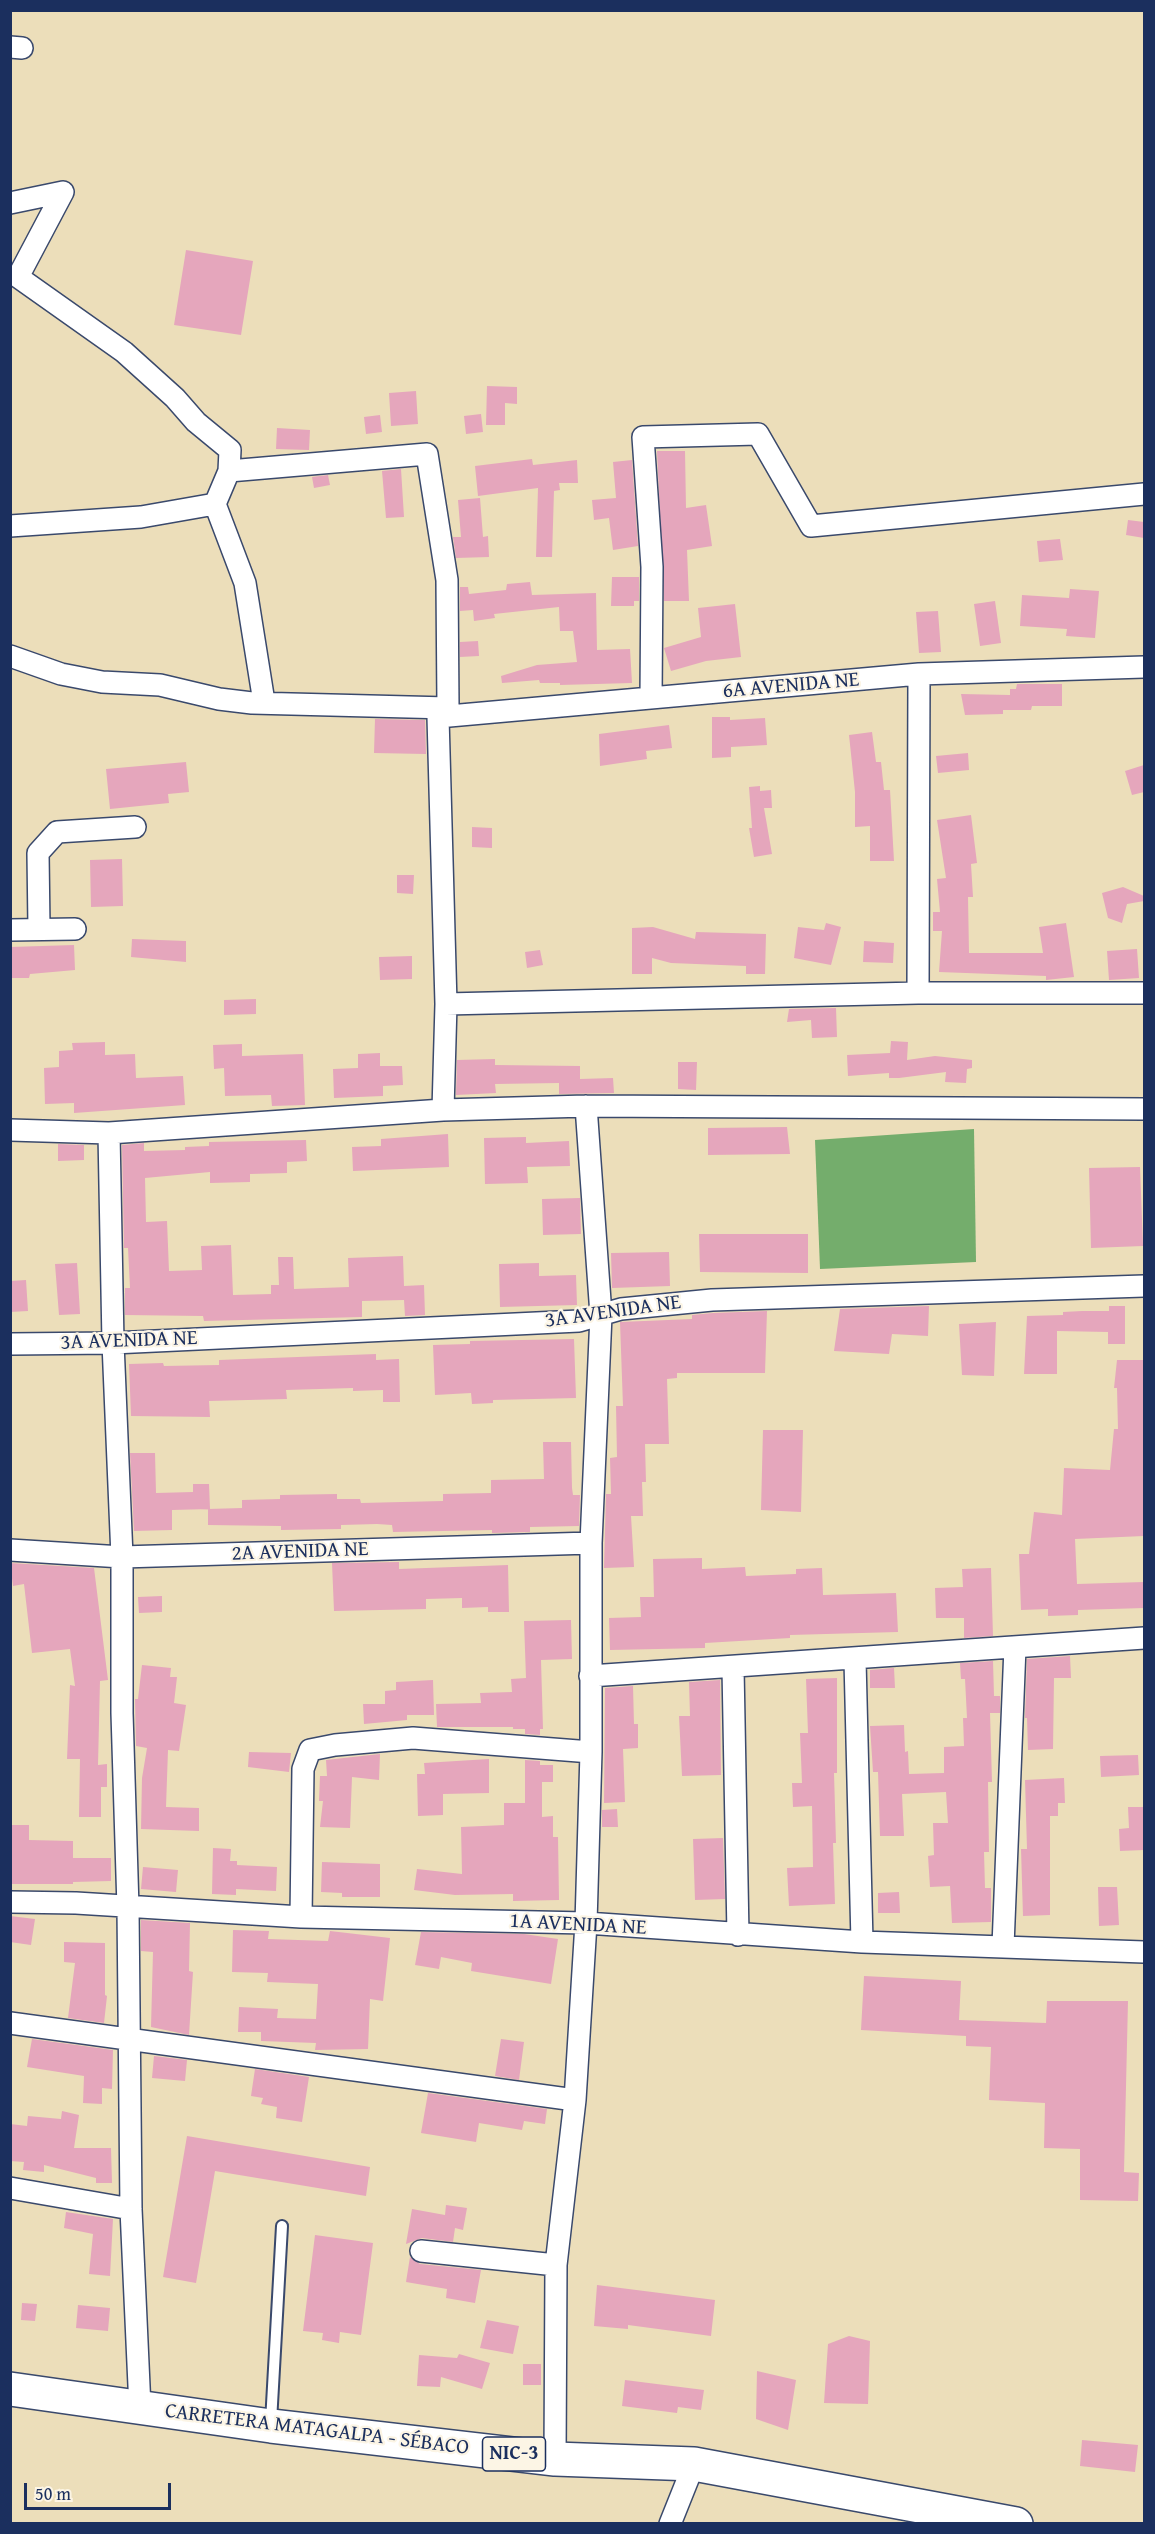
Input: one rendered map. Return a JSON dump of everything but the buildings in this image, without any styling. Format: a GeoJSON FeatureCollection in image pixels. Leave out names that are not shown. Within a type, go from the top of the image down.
{"type":"FeatureCollection","features":[{"type":"Feature","properties":{"kind":"main road","name":"CARRETERA MATAGALPA - SÉBACO"},"geometry":{"type":"LineString","coordinates":[[10,2389],[271,2426],[555,2458],[694,2464],[1016,2523]]}},
{"type":"Feature","properties":{"kind":"street"},"geometry":{"type":"LineString","coordinates":[[10,203],[63,192],[18,277],[124,352],[175,398],[217,441],[230,450],[228,471],[215,504],[245,583],[264,702]]}},
{"type":"Feature","properties":{"kind":"street"},"geometry":{"type":"LineString","coordinates":[[651,698],[652,567],[643,437],[758,434],[811,526],[1144,494]]}},
{"type":"Feature","properties":{"kind":"street"},"geometry":{"type":"LineString","coordinates":[[228,471],[427,454],[447,580],[443,712],[446,1004],[442,1110]]}},
{"type":"Feature","properties":{"kind":"street"},"geometry":{"type":"LineString","coordinates":[[10,526],[141,517],[215,504]]}},
{"type":"Feature","properties":{"kind":"street","name":"6A AVENIDA NE"},"geometry":{"type":"LineString","coordinates":[[10,656],[61,674],[102,682],[160,685],[219,699],[443,712],[1009,669],[1144,667]]}},
{"type":"Feature","properties":{"kind":"street"},"geometry":{"type":"LineString","coordinates":[[918,993],[919,675]]}},
{"type":"Feature","properties":{"kind":"street"},"geometry":{"type":"LineString","coordinates":[[39,928],[38,853],[57,832],[135,827]]}},
{"type":"Feature","properties":{"kind":"street"},"geometry":{"type":"LineString","coordinates":[[10,930],[75,929]]}},
{"type":"Feature","properties":{"kind":"street"},"geometry":{"type":"LineString","coordinates":[[446,1004],[918,993],[1144,993]]}},
{"type":"Feature","properties":{"kind":"street"},"geometry":{"type":"LineString","coordinates":[[555,2458],[556,2265],[575,2100],[586,1923],[591,1752],[591,1544],[601,1315],[586,1106]]}},
{"type":"Feature","properties":{"kind":"street"},"geometry":{"type":"LineString","coordinates":[[10,1130],[109,1133],[442,1110],[586,1106],[1144,1109]]}},
{"type":"Feature","properties":{"kind":"street"},"geometry":{"type":"LineString","coordinates":[[109,1133],[112,1344],[122,1557],[122,1713],[128,1908],[131,2210],[140,2408]]}},
{"type":"Feature","properties":{"kind":"street","name":"3A AVENIDA NE"},"geometry":{"type":"LineString","coordinates":[[10,1344],[112,1344],[579,1320],[621,1309],[712,1300],[1144,1286]]}},
{"type":"Feature","properties":{"kind":"street","name":"2A AVENIDA NE"},"geometry":{"type":"LineString","coordinates":[[10,1550],[122,1557],[591,1544]]}},
{"type":"Feature","properties":{"kind":"street"},"geometry":{"type":"LineString","coordinates":[[590,1677],[1144,1638]]}},
{"type":"Feature","properties":{"kind":"street"},"geometry":{"type":"LineString","coordinates":[[1003,1946],[1015,1647]]}},
{"type":"Feature","properties":{"kind":"street"},"geometry":{"type":"LineString","coordinates":[[855,1660],[862,1941]]}},
{"type":"Feature","properties":{"kind":"street"},"geometry":{"type":"LineString","coordinates":[[733,1668],[738,1935]]}},
{"type":"Feature","properties":{"kind":"street"},"geometry":{"type":"LineString","coordinates":[[301,1917],[303,1769],[310,1750],[334,1745],[413,1738],[591,1752]]}},
{"type":"Feature","properties":{"kind":"street","name":"1A AVENIDA NE"},"geometry":{"type":"LineString","coordinates":[[10,1902],[301,1917],[586,1923],[738,1935],[1144,1952]]}},
{"type":"Feature","properties":{"kind":"street"},"geometry":{"type":"LineString","coordinates":[[10,2023],[575,2100]]}},
{"type":"Feature","properties":{"kind":"street"},"geometry":{"type":"LineString","coordinates":[[10,2188],[131,2210]]}},
{"type":"Feature","properties":{"kind":"street"},"geometry":{"type":"LineString","coordinates":[[421,2251],[556,2265]]}},
{"type":"Feature","properties":{"kind":"street"},"geometry":{"type":"LineString","coordinates":[[670,2523],[694,2464]]}},
{"type":"Feature","properties":{"kind":"lane"},"geometry":{"type":"LineString","coordinates":[[271,2426],[282,2226]]}},
{"type":"Feature","properties":{"kind":"green space"},"geometry":{"type":"Polygon","coordinates":[[[974,1129],[976,1262],[820,1269],[815,1140],[974,1129]]]}}]}
